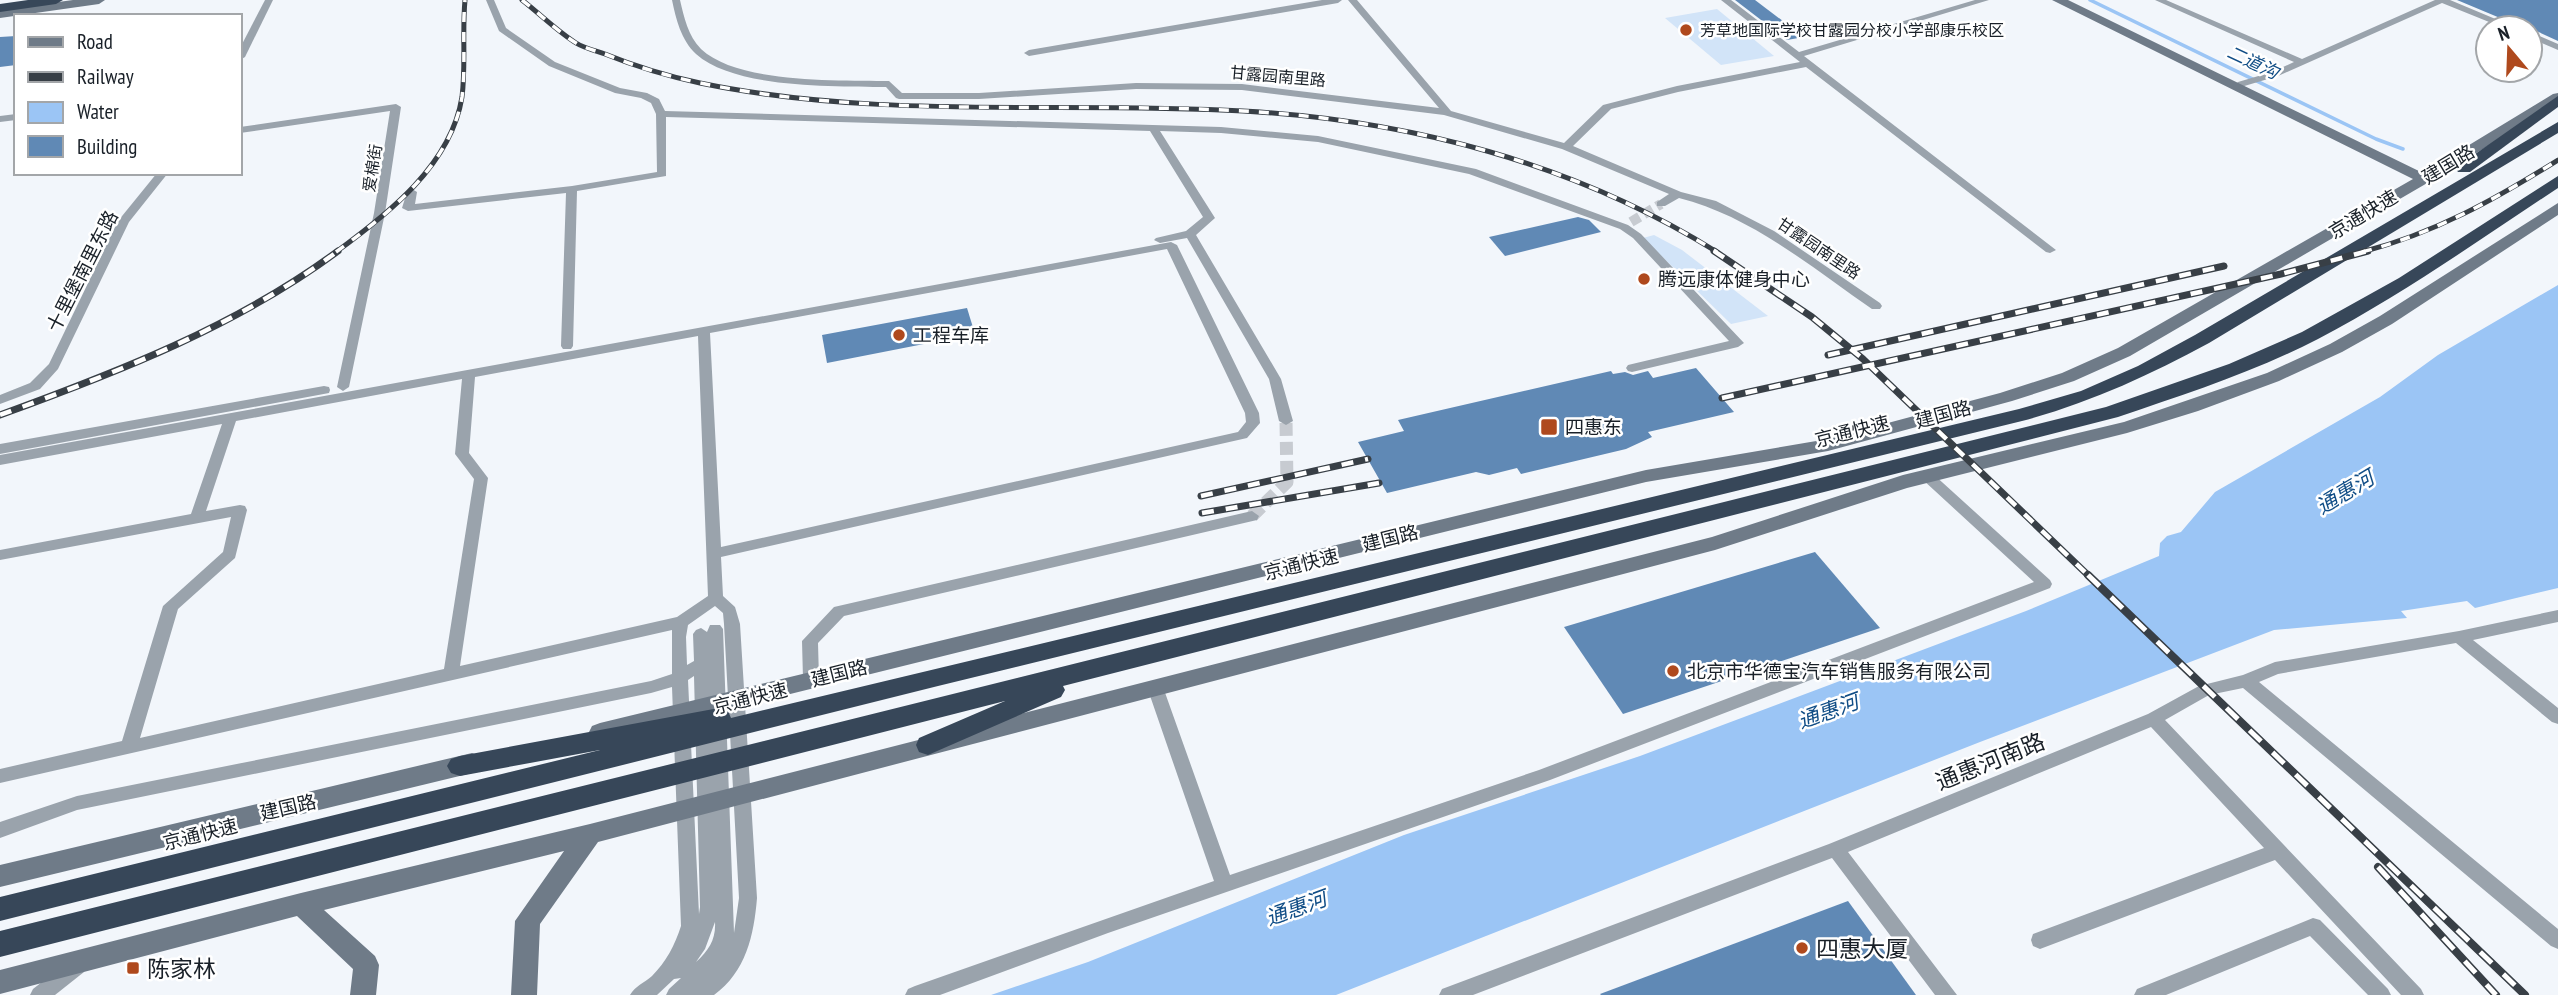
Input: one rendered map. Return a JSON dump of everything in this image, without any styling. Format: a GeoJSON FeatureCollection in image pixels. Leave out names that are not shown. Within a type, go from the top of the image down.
{"type":"FeatureCollection","features":[{"type":"Feature","properties":{"kind":"highway"},"geometry":{"type":"LineString","coordinates":[[0,6],[25,0]]}},
{"type":"Feature","properties":{"kind":"highway"},"geometry":{"type":"LineString","coordinates":[[0,6],[56,0]]}},
{"type":"Feature","properties":{"kind":"highway"},"geometry":{"type":"LineString","coordinates":[[2429,204],[2466,167],[2558,98]]}},
{"type":"Feature","properties":{"kind":"highway","name":"京通快速"},"geometry":{"type":"LineString","coordinates":[[0,909],[938,677],[1995,422],[2088,395],[2145,370],[2202,339],[2558,127]]}},
{"type":"Feature","properties":{"kind":"highway"},"geometry":{"type":"LineString","coordinates":[[0,944],[2110,412],[2249,365],[2312,335],[2421,270],[2556,183]]}},
{"type":"Feature","properties":{"kind":"highway"},"geometry":{"type":"LineString","coordinates":[[928,745],[1110,665]]}},
{"type":"Feature","properties":{"kind":"highway"},"geometry":{"type":"LineString","coordinates":[[460,766],[938,677]]}},
{"type":"Feature","properties":{"kind":"main road"},"geometry":{"type":"LineString","coordinates":[[0,14],[99,0]]}},
{"type":"Feature","properties":{"kind":"main road"},"geometry":{"type":"LineString","coordinates":[[2058,0],[2426,178]]}},
{"type":"Feature","properties":{"kind":"main road"},"geometry":{"type":"LineString","coordinates":[[2067,0],[2245,83],[2426,178]]}},
{"type":"Feature","properties":{"kind":"main road","name":"建国路"},"geometry":{"type":"LineString","coordinates":[[0,876],[1646,476],[1828,445],[2006,397],[2068,377],[2124,352],[2426,178],[2558,98]]}},
{"type":"Feature","properties":{"kind":"main road"},"geometry":{"type":"LineString","coordinates":[[0,982],[301,904],[590,834],[1715,543],[1927,476],[2127,427],[2244,388],[2336,348],[2386,320],[2558,208]]}},
{"type":"Feature","properties":{"kind":"main road"},"geometry":{"type":"LineString","coordinates":[[2244,388],[2312,335]]}},
{"type":"Feature","properties":{"kind":"main road"},"geometry":{"type":"LineString","coordinates":[[524,995],[528,921],[590,834]]}},
{"type":"Feature","properties":{"kind":"main road"},"geometry":{"type":"LineString","coordinates":[[301,904],[366,965],[363,995]]}},
{"type":"Feature","properties":{"kind":"street"},"geometry":{"type":"LineString","coordinates":[[242,53],[269,0]]}},
{"type":"Feature","properties":{"kind":"street"},"geometry":{"type":"LineString","coordinates":[[412,192],[408,208],[572,189],[662,174],[661,114],[656,101],[643,95],[618,91],[552,64],[502,29],[490,0]]}},
{"type":"Feature","properties":{"kind":"street","name":"甘露园南里路"},"geometry":{"type":"LineString","coordinates":[[676,0],[688,38],[701,54],[723,66],[776,79],[889,84],[899,96],[979,96],[1136,86],[1242,87],[1448,113],[1566,147],[1677,194],[1712,203],[1770,233],[1826,269],[1876,306]]}},
{"type":"Feature","properties":{"kind":"street"},"geometry":{"type":"LineString","coordinates":[[1029,53],[1338,0]]}},
{"type":"Feature","properties":{"kind":"street"},"geometry":{"type":"LineString","coordinates":[[1352,0],[1448,113]]}},
{"type":"Feature","properties":{"kind":"street"},"geometry":{"type":"LineString","coordinates":[[1725,0],[2050,250]]}},
{"type":"Feature","properties":{"kind":"street"},"geometry":{"type":"LineString","coordinates":[[1796,57],[1985,0]]}},
{"type":"Feature","properties":{"kind":"street"},"geometry":{"type":"LineString","coordinates":[[2159,0],[2301,62]]}},
{"type":"Feature","properties":{"kind":"street"},"geometry":{"type":"LineString","coordinates":[[2245,83],[2267,77],[2442,0],[2477,14]]}},
{"type":"Feature","properties":{"kind":"street"},"geometry":{"type":"LineString","coordinates":[[1566,147],[1606,107],[1677,89],[1806,64]]}},
{"type":"Feature","properties":{"kind":"street","name":"爱棉街"},"geometry":{"type":"LineString","coordinates":[[242,130],[396,107],[390,163],[373,256],[343,387]]}},
{"type":"Feature","properties":{"kind":"street"},"geometry":{"type":"LineString","coordinates":[[661,114],[1221,130],[1318,139],[1430,160],[1497,179],[1627,224],[1738,343],[1632,368]]}},
{"type":"Feature","properties":{"kind":"street"},"geometry":{"type":"LineString","coordinates":[[0,449],[1190,234],[1209,218],[1153,128]]}},
{"type":"Feature","properties":{"kind":"street","name":"十里堡南里东路"},"geometry":{"type":"LineString","coordinates":[[0,400],[35,386],[54,366],[124,221],[161,175]]}},
{"type":"Feature","properties":{"kind":"street"},"geometry":{"type":"LineString","coordinates":[[567,346],[572,189]]}},
{"type":"Feature","properties":{"kind":"street"},"geometry":{"type":"LineString","coordinates":[[1661,204],[1677,194]]}},
{"type":"Feature","properties":{"kind":"street"},"geometry":{"type":"LineString","coordinates":[[1190,234],[1275,379],[1286,421]]}},
{"type":"Feature","properties":{"kind":"street"},"geometry":{"type":"LineString","coordinates":[[0,460],[1171,245],[1252,413],[1253,424],[1242,435],[713,554]]}},
{"type":"Feature","properties":{"kind":"street"},"geometry":{"type":"LineString","coordinates":[[698,995],[732,967],[746,931],[748,898],[732,624],[730,611],[716,598],[704,331]]}},
{"type":"Feature","properties":{"kind":"street"},"geometry":{"type":"LineString","coordinates":[[451,674],[481,478],[462,454],[469,374]]}},
{"type":"Feature","properties":{"kind":"street"},"geometry":{"type":"LineString","coordinates":[[197,518],[231,417]]}},
{"type":"Feature","properties":{"kind":"street"},"geometry":{"type":"LineString","coordinates":[[915,995],[1544,775],[2045,584],[1927,476]]}},
{"type":"Feature","properties":{"kind":"street"},"geometry":{"type":"LineString","coordinates":[[0,555],[240,510],[230,554],[171,606],[129,747]]}},
{"type":"Feature","properties":{"kind":"street"},"geometry":{"type":"LineString","coordinates":[[811,679],[810,641],[839,611],[1252,516]]}},
{"type":"Feature","properties":{"kind":"street"},"geometry":{"type":"LineString","coordinates":[[0,776],[451,674],[680,630],[716,598]]}},
{"type":"Feature","properties":{"kind":"street","name":"通惠河南路"},"geometry":{"type":"LineString","coordinates":[[1450,995],[1835,849],[2154,719],[2205,690],[2246,681],[2275,668],[2459,637],[2558,617]]}},
{"type":"Feature","properties":{"kind":"street"},"geometry":{"type":"LineString","coordinates":[[648,991],[685,946],[690,926],[680,630]]}},
{"type":"Feature","properties":{"kind":"street"},"geometry":{"type":"LineString","coordinates":[[648,991],[683,965],[698,948],[706,931],[709,907],[703,663],[708,632],[724,936],[713,959],[677,995]]}},
{"type":"Feature","properties":{"kind":"street"},"geometry":{"type":"LineString","coordinates":[[2459,637],[2558,717]]}},
{"type":"Feature","properties":{"kind":"street"},"geometry":{"type":"LineString","coordinates":[[0,831],[77,803],[651,687],[677,679],[703,663]]}},
{"type":"Feature","properties":{"kind":"street"},"geometry":{"type":"LineString","coordinates":[[2246,681],[2558,940]]}},
{"type":"Feature","properties":{"kind":"street"},"geometry":{"type":"LineString","coordinates":[[1155,687],[1224,885]]}},
{"type":"Feature","properties":{"kind":"street"},"geometry":{"type":"LineString","coordinates":[[2154,719],[2414,995]]}},
{"type":"Feature","properties":{"kind":"street"},"geometry":{"type":"LineString","coordinates":[[1835,849],[1947,995]]}},
{"type":"Feature","properties":{"kind":"street"},"geometry":{"type":"LineString","coordinates":[[2040,940],[2278,851]]}},
{"type":"Feature","properties":{"kind":"street"},"geometry":{"type":"LineString","coordinates":[[2144,995],[2313,926],[2381,995]]}},
{"type":"Feature","properties":{"kind":"street"},"geometry":{"type":"LineString","coordinates":[[40,995],[86,959]]}},
{"type":"Feature","properties":{"kind":"shaded area"},"geometry":{"type":"Polygon","coordinates":[[[1717,9],[1774,56],[1721,65],[1665,18],[1717,9]]]}},
{"type":"Feature","properties":{"kind":"shaded area"},"geometry":{"type":"Polygon","coordinates":[[[1654,235],[1682,250],[1768,316],[1731,324],[1643,238],[1654,235]]]}},
{"type":"Feature","properties":{"kind":"water","name":"通惠河"},"geometry":{"type":"Polygon","coordinates":[[[2558,285],[2558,588],[2475,608],[2467,601],[2401,611],[2407,618],[2274,630],[1980,742],[1336,995],[991,995],[1088,962],[1404,835],[1640,756],[2026,611],[2159,556],[2160,543],[2167,536],[2181,532],[2215,492],[2380,397],[2438,355],[2558,285]]]}},
{"type":"Feature","properties":{"kind":"building"},"geometry":{"type":"Polygon","coordinates":[[[1735,0],[1755,0],[1804,37],[1787,40],[1735,0]]]}},
{"type":"Feature","properties":{"kind":"building"},"geometry":{"type":"Polygon","coordinates":[[[2457,0],[2558,0],[2558,41],[2544,34],[2544,14],[2490,14],[2457,0]]]}},
{"type":"Feature","properties":{"kind":"building"},"geometry":{"type":"Polygon","coordinates":[[[14,36],[14,65],[0,67],[0,37],[14,36]]]}},
{"type":"Feature","properties":{"kind":"building"},"geometry":{"type":"Polygon","coordinates":[[[1578,217],[1589,220],[1601,232],[1505,256],[1489,237],[1578,217]]]}},
{"type":"Feature","properties":{"kind":"building","name":"工程车库"},"geometry":{"type":"Polygon","coordinates":[[[967,308],[975,334],[827,363],[822,335],[967,308]]]}},
{"type":"Feature","properties":{"kind":"building"},"geometry":{"type":"Polygon","coordinates":[[[1696,368],[1734,412],[1648,432],[1652,437],[1626,449],[1521,474],[1517,468],[1489,475],[1476,472],[1387,493],[1358,442],[1404,431],[1398,420],[1611,371],[1613,374],[1625,372],[1633,375],[1648,371],[1653,378],[1696,368]]]}},
{"type":"Feature","properties":{"kind":"building","name":"北京市华德宝汽车销售服务有限公司"},"geometry":{"type":"Polygon","coordinates":[[[1815,552],[1880,628],[1623,714],[1564,627],[1815,552]]]}},
{"type":"Feature","properties":{"kind":"building","name":"四惠大厦"},"geometry":{"type":"Polygon","coordinates":[[[1848,901],[1916,995],[1600,994],[1848,901]]]}},
{"type":"Feature","properties":{"kind":"waterway","name":"二道沟"},"geometry":{"type":"LineString","coordinates":[[2090,0],[2376,139],[2403,149]]}},
{"type":"Feature","properties":{"kind":"tunnel"},"geometry":{"type":"LineString","coordinates":[[1631,222],[1661,204]]}},
{"type":"Feature","properties":{"kind":"tunnel"},"geometry":{"type":"LineString","coordinates":[[1252,516],[1287,482],[1286,421]]}},
{"type":"Feature","properties":{"kind":"railway"},"geometry":{"type":"LineString","coordinates":[[336,252],[396,204],[431,166],[445,145],[456,122],[462,97],[465,0]]}},
{"type":"Feature","properties":{"kind":"railway"},"geometry":{"type":"LineString","coordinates":[[522,0],[562,33],[586,48],[676,77],[768,94],[835,102],[903,105],[1243,111],[1367,124],[1428,136],[1548,171],[1606,194],[1717,252]]}},
{"type":"Feature","properties":{"kind":"railway"},"geometry":{"type":"LineString","coordinates":[[2362,252],[2414,235],[2463,214],[2558,160]]}},
{"type":"Feature","properties":{"kind":"railway"},"geometry":{"type":"LineString","coordinates":[[0,415],[132,364],[218,325],[299,278],[338,251]]}},
{"type":"Feature","properties":{"kind":"railway"},"geometry":{"type":"LineString","coordinates":[[1714,251],[1812,317],[1852,350]]}},
{"type":"Feature","properties":{"kind":"railway"},"geometry":{"type":"LineString","coordinates":[[1870,365],[2281,274],[2368,251]]}},
{"type":"Feature","properties":{"kind":"railway"},"geometry":{"type":"LineString","coordinates":[[1852,350],[2224,266]]}},
{"type":"Feature","properties":{"kind":"railway"},"geometry":{"type":"LineString","coordinates":[[1828,355],[1852,350]]}},
{"type":"Feature","properties":{"kind":"railway"},"geometry":{"type":"LineString","coordinates":[[1852,350],[1870,365]]}},
{"type":"Feature","properties":{"kind":"railway"},"geometry":{"type":"LineString","coordinates":[[1722,398],[1870,365]]}},
{"type":"Feature","properties":{"kind":"railway"},"geometry":{"type":"LineString","coordinates":[[1870,365],[2090,577]]}},
{"type":"Feature","properties":{"kind":"railway"},"geometry":{"type":"LineString","coordinates":[[1201,496],[1368,459]]}},
{"type":"Feature","properties":{"kind":"railway"},"geometry":{"type":"LineString","coordinates":[[1202,513],[1379,483]]}},
{"type":"Feature","properties":{"kind":"railway"},"geometry":{"type":"LineString","coordinates":[[2088,575],[2525,995]]}},
{"type":"Feature","properties":{"kind":"railway"},"geometry":{"type":"LineString","coordinates":[[2378,867],[2496,995]]}},
{"type":"Feature","properties":{"kind":"place","name":"芳草地国际学校甘露园分校小学部康乐校区"},"geometry":{"type":"Point","coordinates":[1686,30]}},
{"type":"Feature","properties":{"kind":"place","name":"腾远康体健身中心"},"geometry":{"type":"Point","coordinates":[1644,279]}},
{"type":"Feature","properties":{"kind":"place","name":"工程车库"},"geometry":{"type":"Point","coordinates":[899,335]}},
{"type":"Feature","properties":{"kind":"place","name":"四惠东"},"geometry":{"type":"Point","coordinates":[1549,427]}},
{"type":"Feature","properties":{"kind":"place","name":"北京市华德宝汽车销售服务有限公司"},"geometry":{"type":"Point","coordinates":[1673,671]}},
{"type":"Feature","properties":{"kind":"place","name":"四惠大厦"},"geometry":{"type":"Point","coordinates":[1802,948]}},
{"type":"Feature","properties":{"kind":"place","name":"陈家林"},"geometry":{"type":"Point","coordinates":[133,968]}}]}
